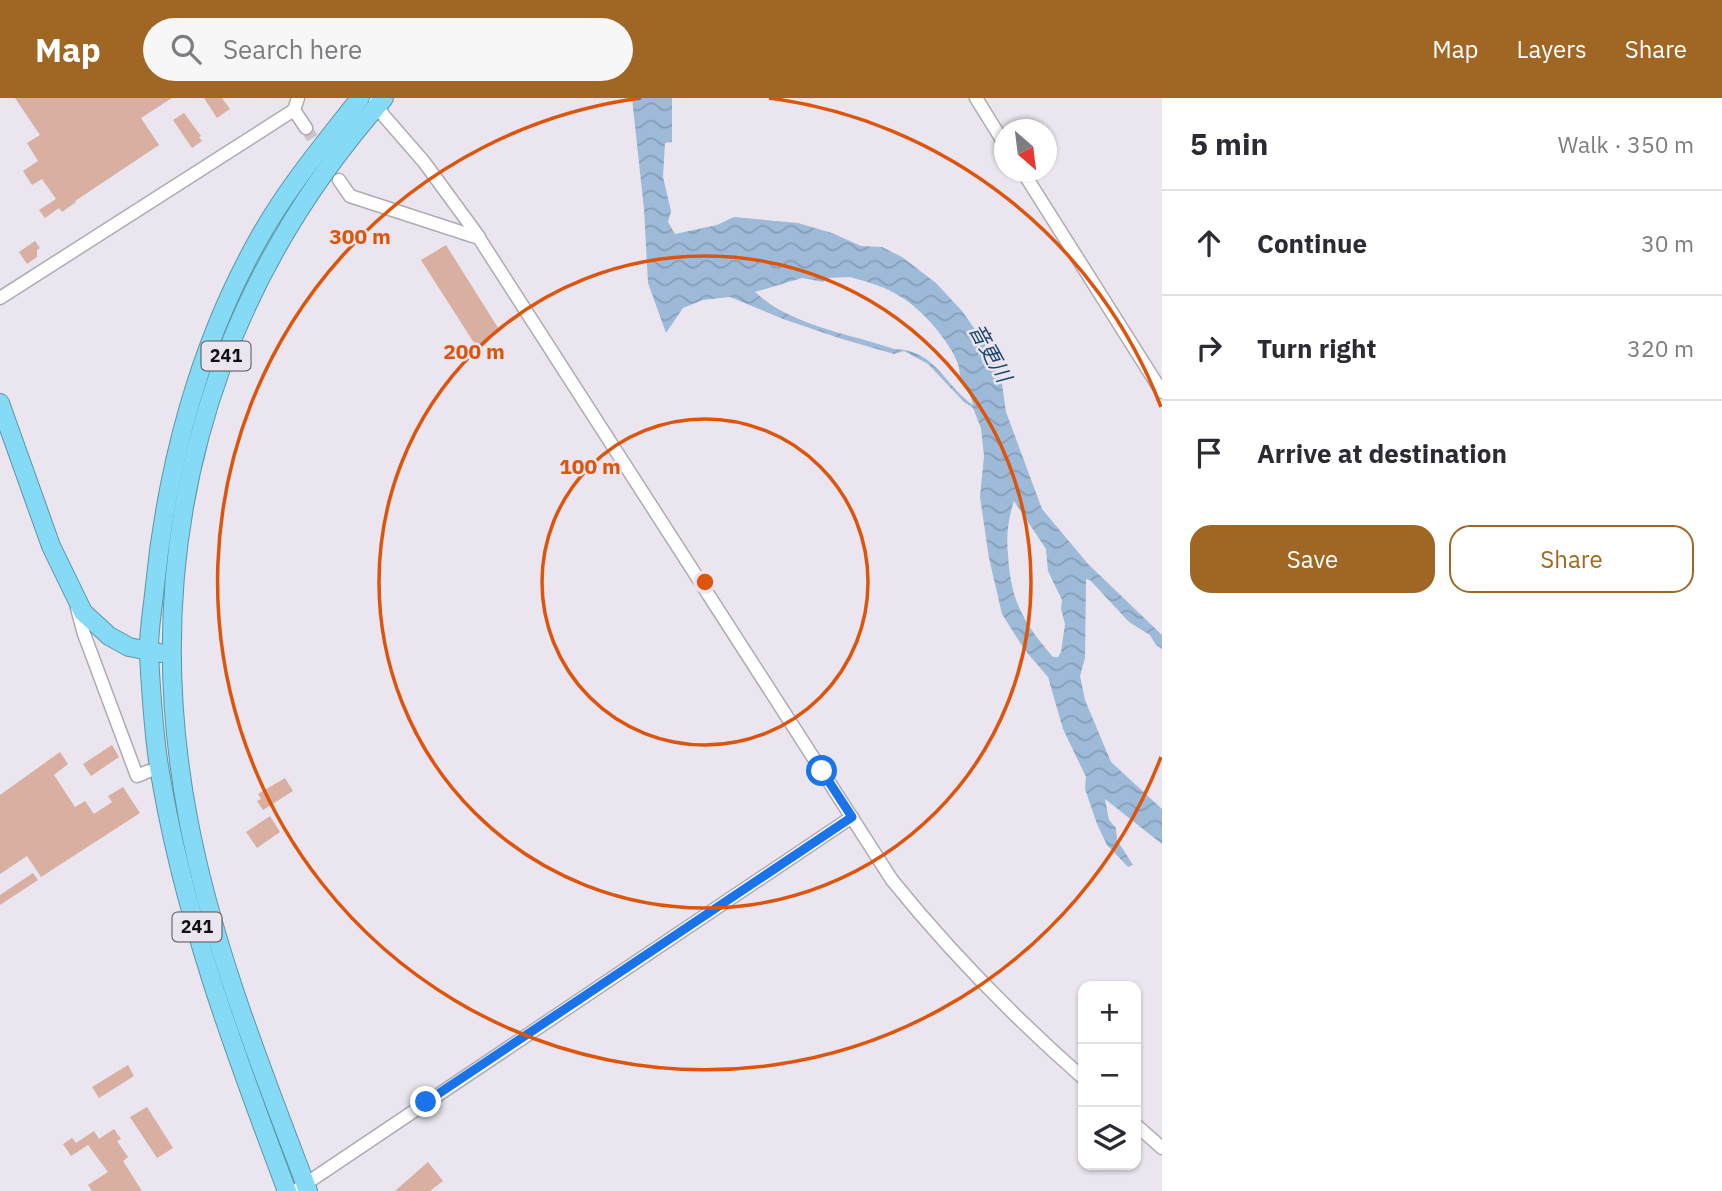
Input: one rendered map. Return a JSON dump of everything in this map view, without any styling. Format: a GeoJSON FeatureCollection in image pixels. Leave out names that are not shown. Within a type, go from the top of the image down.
{"type":"FeatureCollection","features":[{"type":"Feature","properties":{"kind":"highway","name":"241"},"geometry":{"type":"LineString","coordinates":[[287,1191],[225,1023],[190,902],[171,827],[158,758],[149,653],[159,548],[173,467],[201,369],[222,312],[257,241],[281,200],[360,98]]}},
{"type":"Feature","properties":{"kind":"highway","name":"241"},"geometry":{"type":"LineString","coordinates":[[303,1188],[208,903],[188,817],[179,752],[171,654],[179,530],[189,474],[207,408],[235,330],[263,268],[299,209],[378,100]]}},
{"type":"Feature","properties":{"kind":"highway"},"geometry":{"type":"LineString","coordinates":[[0,403],[51,546],[83,612],[108,636],[149,653],[171,654]]}},
{"type":"Feature","properties":{"kind":"street"},"geometry":{"type":"LineString","coordinates":[[976,98],[994,127]]}},
{"type":"Feature","properties":{"kind":"street"},"geometry":{"type":"LineString","coordinates":[[378,100],[479,238],[892,880],[969,970],[1078,1073]]}},
{"type":"Feature","properties":{"kind":"street"},"geometry":{"type":"LineString","coordinates":[[0,298],[296,104],[306,128]]}},
{"type":"Feature","properties":{"kind":"street"},"geometry":{"type":"LineString","coordinates":[[339,180],[349,197],[479,238]]}},
{"type":"Feature","properties":{"kind":"street"},"geometry":{"type":"LineString","coordinates":[[1029,182],[1162,392]]}},
{"type":"Feature","properties":{"kind":"street"},"geometry":{"type":"LineString","coordinates":[[75,600],[84,634],[137,776],[149,771]]}},
{"type":"Feature","properties":{"kind":"street"},"geometry":{"type":"LineString","coordinates":[[303,1188],[852,817]]}},
{"type":"Feature","properties":{"kind":"street"},"geometry":{"type":"LineString","coordinates":[[1141,1129],[1162,1148]]}},
{"type":"Feature","properties":{"kind":"water"},"geometry":{"type":"Polygon","coordinates":[[[632,98],[672,98],[672,142],[665,143],[663,177],[671,211],[668,222],[675,234],[717,225],[734,217],[798,223],[832,233],[861,246],[882,247],[902,257],[936,283],[962,311],[985,344],[1001,377],[1006,412],[1042,509],[1088,564],[1162,635],[1162,649],[1150,635],[1129,622],[1090,580],[1086,579],[1085,658],[1080,676],[1085,700],[1111,762],[1162,809],[1162,844],[1105,799],[1109,820],[1116,828],[1117,840],[1133,865],[1128,867],[1107,845],[1085,789],[1086,777],[1063,729],[1048,677],[1024,649],[1002,614],[989,558],[980,497],[984,456],[981,428],[973,408],[928,364],[904,351],[894,354],[842,339],[730,297],[703,300],[683,308],[666,333],[648,283],[644,209],[632,98]],[[850,277],[827,278],[823,282],[802,278],[755,292],[770,304],[803,321],[920,355],[973,405],[961,380],[954,356],[926,317],[895,293],[850,277]],[[1014,501],[1007,541],[1012,586],[1026,622],[1053,657],[1058,657],[1065,624],[1061,609],[1062,600],[1048,571],[1046,549],[1014,501]]]}},
{"type":"Feature","properties":{"kind":"building"},"geometry":{"type":"Polygon","coordinates":[[[15,98],[172,98],[141,118],[159,145],[62,212],[59,208],[45,218],[39,210],[56,199],[42,179],[32,185],[23,171],[38,161],[27,143],[40,135],[15,98]]]}},
{"type":"Feature","properties":{"kind":"building"},"geometry":{"type":"Polygon","coordinates":[[[204,98],[222,98],[230,109],[217,118],[204,98]]]}},
{"type":"Feature","properties":{"kind":"building"},"geometry":{"type":"Polygon","coordinates":[[[184,113],[201,136],[199,137],[202,141],[192,148],[173,120],[184,113]]]}},
{"type":"Feature","properties":{"kind":"building"},"geometry":{"type":"Polygon","coordinates":[[[35,241],[40,248],[37,250],[37,257],[27,264],[19,252],[35,241]]]}},
{"type":"Feature","properties":{"kind":"building"},"geometry":{"type":"Polygon","coordinates":[[[446,245],[500,331],[476,346],[421,260],[446,245]]]}},
{"type":"Feature","properties":{"kind":"building"},"geometry":{"type":"Polygon","coordinates":[[[112,745],[119,757],[91,776],[83,764],[112,745]]]}},
{"type":"Feature","properties":{"kind":"building"},"geometry":{"type":"Polygon","coordinates":[[[60,752],[68,764],[54,775],[75,807],[85,801],[94,814],[112,802],[108,796],[123,787],[140,813],[41,877],[27,856],[0,874],[0,795],[60,752]]]}},
{"type":"Feature","properties":{"kind":"building"},"geometry":{"type":"Polygon","coordinates":[[[285,778],[293,791],[263,810],[257,801],[261,799],[258,794],[285,778]]]}},
{"type":"Feature","properties":{"kind":"building"},"geometry":{"type":"Polygon","coordinates":[[[270,816],[280,832],[257,848],[246,832],[270,816]]]}},
{"type":"Feature","properties":{"kind":"building"},"geometry":{"type":"Polygon","coordinates":[[[33,873],[38,880],[0,905],[0,895],[33,873]]]}},
{"type":"Feature","properties":{"kind":"building"},"geometry":{"type":"Polygon","coordinates":[[[128,1065],[134,1076],[99,1098],[92,1087],[128,1065]]]}},
{"type":"Feature","properties":{"kind":"building"},"geometry":{"type":"Polygon","coordinates":[[[147,1107],[173,1148],[157,1158],[130,1117],[147,1107]]]}},
{"type":"Feature","properties":{"kind":"building"},"geometry":{"type":"Polygon","coordinates":[[[114,1129],[121,1139],[117,1141],[128,1157],[123,1161],[142,1191],[92,1191],[88,1185],[108,1172],[88,1145],[71,1156],[63,1144],[72,1138],[76,1143],[94,1131],[99,1139],[114,1129]]]}},
{"type":"Feature","properties":{"kind":"building"},"geometry":{"type":"Polygon","coordinates":[[[428,1162],[443,1181],[430,1191],[395,1191],[428,1162]]]}},
{"type":"Feature","properties":{"kind":"tunnel"},"geometry":{"type":"LineString","coordinates":[[306,128],[334,172]]}},
{"type":"Feature","properties":{"kind":"route"},"geometry":{"type":"LineString","coordinates":[[426,1102],[852,817],[822,771]]}},
{"type":"Feature","properties":{"kind":"water label","name":"音更川"},"geometry":{"type":"Point","coordinates":[990,353]}}]}
